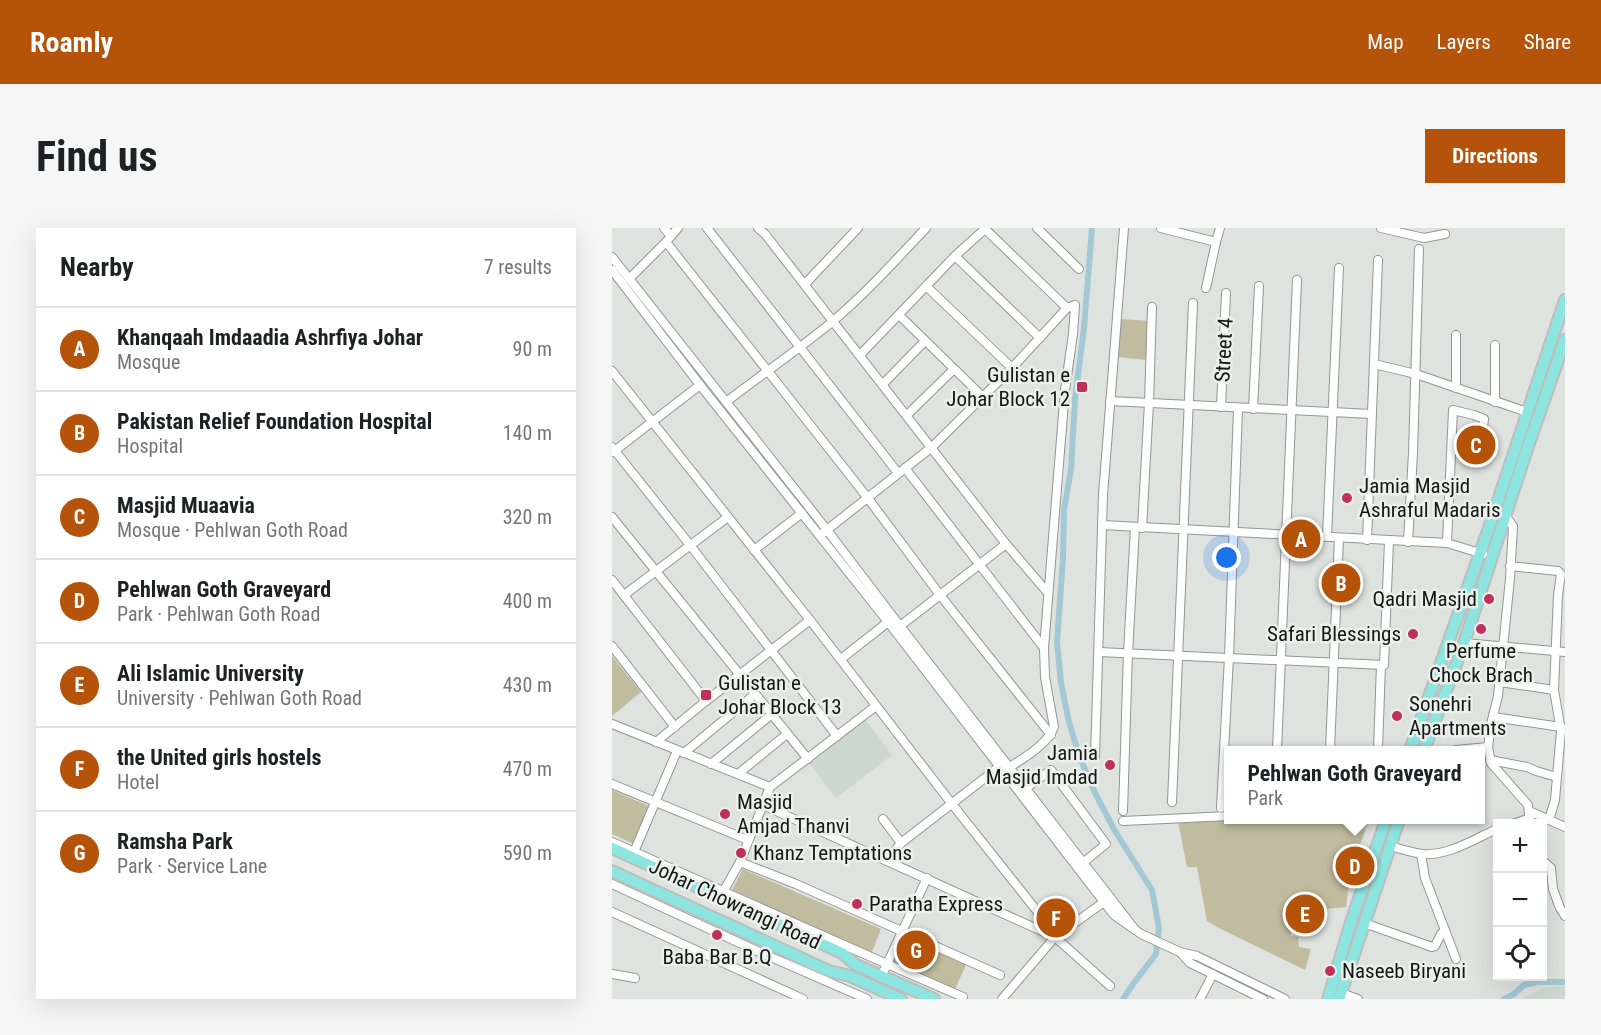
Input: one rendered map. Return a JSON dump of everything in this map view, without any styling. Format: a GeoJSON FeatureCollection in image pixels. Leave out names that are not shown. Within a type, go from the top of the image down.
{"type":"FeatureCollection","features":[{"type":"Feature","properties":{"kind":"main road"},"geometry":{"type":"LineString","coordinates":[[1411,746],[1480,554],[1565,300]]}},
{"type":"Feature","properties":{"kind":"main road"},"geometry":{"type":"LineString","coordinates":[[1425,746],[1464,643],[1565,340]]}},
{"type":"Feature","properties":{"kind":"main road"},"geometry":{"type":"LineString","coordinates":[[1526,417],[1535,426]]}},
{"type":"Feature","properties":{"kind":"main road"},"geometry":{"type":"LineString","coordinates":[[1503,484],[1515,488]]}},
{"type":"Feature","properties":{"kind":"main road"},"geometry":{"type":"LineString","coordinates":[[1340,996],[1352,919],[1384,824]]}},
{"type":"Feature","properties":{"kind":"main road"},"geometry":{"type":"LineString","coordinates":[[1328,999],[1364,923],[1397,824]]}},
{"type":"Feature","properties":{"kind":"main road","name":"Johar Chowrangi Road"},"geometry":{"type":"LineString","coordinates":[[612,848],[844,949],[856,965]]}},
{"type":"Feature","properties":{"kind":"main road","name":"Johar Chowrangi Road"},"geometry":{"type":"LineString","coordinates":[[612,856],[836,958],[934,999]]}},
{"type":"Feature","properties":{"kind":"main road","name":"Johar Chowrangi Road"},"geometry":{"type":"LineString","coordinates":[[612,864],[831,964],[850,976],[901,999]]}},
{"type":"Feature","properties":{"kind":"main road","name":"Johar Chowrangi Road"},"geometry":{"type":"LineString","coordinates":[[612,871],[829,971],[850,976]]}},
{"type":"Feature","properties":{"kind":"street"},"geometry":{"type":"LineString","coordinates":[[664,228],[669,239],[768,371],[1051,735]]}},
{"type":"Feature","properties":{"kind":"street"},"geometry":{"type":"LineString","coordinates":[[629,279],[678,228]]}},
{"type":"Feature","properties":{"kind":"street"},"geometry":{"type":"LineString","coordinates":[[707,228],[800,347],[980,563],[1044,648]]}},
{"type":"Feature","properties":{"kind":"street"},"geometry":{"type":"LineString","coordinates":[[758,228],[805,284],[1006,544],[1048,592]]}},
{"type":"Feature","properties":{"kind":"street"},"geometry":{"type":"LineString","coordinates":[[805,284],[858,228]]}},
{"type":"Feature","properties":{"kind":"street"},"geometry":{"type":"LineString","coordinates":[[726,402],[833,321],[884,273],[926,228]]}},
{"type":"Feature","properties":{"kind":"street"},"geometry":{"type":"LineString","coordinates":[[860,355],[985,228],[1067,308]]}},
{"type":"Feature","properties":{"kind":"street"},"geometry":{"type":"LineString","coordinates":[[1037,228],[1079,269]]}},
{"type":"Feature","properties":{"kind":"street"},"geometry":{"type":"LineString","coordinates":[[1095,757],[1103,495],[1124,228]]}},
{"type":"Feature","properties":{"kind":"street"},"geometry":{"type":"LineString","coordinates":[[1161,228],[1216,242]]}},
{"type":"Feature","properties":{"kind":"street"},"geometry":{"type":"LineString","coordinates":[[1206,288],[1220,228]]}},
{"type":"Feature","properties":{"kind":"street"},"geometry":{"type":"LineString","coordinates":[[1382,228],[1424,238],[1445,234]]}},
{"type":"Feature","properties":{"kind":"street"},"geometry":{"type":"LineString","coordinates":[[1408,542],[1419,249]]}},
{"type":"Feature","properties":{"kind":"street"},"geometry":{"type":"LineString","coordinates":[[955,256],[1040,338]]}},
{"type":"Feature","properties":{"kind":"street"},"geometry":{"type":"LineString","coordinates":[[612,257],[726,402],[742,429],[819,536],[1010,767],[1139,932]]}},
{"type":"Feature","properties":{"kind":"street"},"geometry":{"type":"LineString","coordinates":[[1367,540],[1378,260]]}},
{"type":"Feature","properties":{"kind":"street"},"geometry":{"type":"LineString","coordinates":[[1327,537],[1339,268]]}},
{"type":"Feature","properties":{"kind":"street"},"geometry":{"type":"LineString","coordinates":[[612,270],[700,385],[742,429],[827,530],[900,626],[919,657],[999,767],[1114,915],[1139,932],[1180,952],[1197,956],[1285,999]]}},
{"type":"Feature","properties":{"kind":"street"},"geometry":{"type":"LineString","coordinates":[[1277,746],[1297,280]]}},
{"type":"Feature","properties":{"kind":"street"},"geometry":{"type":"LineString","coordinates":[[926,286],[1012,368]]}},
{"type":"Feature","properties":{"kind":"street"},"geometry":{"type":"LineString","coordinates":[[1253,408],[1259,286]]}},
{"type":"Feature","properties":{"kind":"street","name":"Street 4"},"geometry":{"type":"LineString","coordinates":[[1221,407],[1226,293]]}},
{"type":"Feature","properties":{"kind":"street"},"geometry":{"type":"LineString","coordinates":[[1172,802],[1193,303]]}},
{"type":"Feature","properties":{"kind":"street"},"geometry":{"type":"LineString","coordinates":[[819,536],[932,447],[1012,368],[1067,308],[1075,304],[1065,390],[1044,648],[1045,676],[1054,727],[1051,735],[1037,748],[1010,767]]}},
{"type":"Feature","properties":{"kind":"street"},"geometry":{"type":"LineString","coordinates":[[1123,811],[1128,653],[1149,403],[1152,307]]}},
{"type":"Feature","properties":{"kind":"street"},"geometry":{"type":"LineString","coordinates":[[899,315],[982,396]]}},
{"type":"Feature","properties":{"kind":"street"},"geometry":{"type":"LineString","coordinates":[[1456,335],[1456,388]]}},
{"type":"Feature","properties":{"kind":"street"},"geometry":{"type":"LineString","coordinates":[[883,384],[925,340]]}},
{"type":"Feature","properties":{"kind":"street"},"geometry":{"type":"LineString","coordinates":[[1495,345],[1495,402]]}},
{"type":"Feature","properties":{"kind":"street"},"geometry":{"type":"LineString","coordinates":[[1374,364],[1416,374],[1495,402],[1526,417]]}},
{"type":"Feature","properties":{"kind":"street"},"geometry":{"type":"LineString","coordinates":[[907,415],[954,369]]}},
{"type":"Feature","properties":{"kind":"street"},"geometry":{"type":"LineString","coordinates":[[612,371],[841,659],[1052,930],[1055,937]]}},
{"type":"Feature","properties":{"kind":"street"},"geometry":{"type":"LineString","coordinates":[[700,385],[613,450],[690,545],[837,736]]}},
{"type":"Feature","properties":{"kind":"street"},"geometry":{"type":"LineString","coordinates":[[1110,401],[1372,414]]}},
{"type":"Feature","properties":{"kind":"street"},"geometry":{"type":"LineString","coordinates":[[1224,746],[1238,408]]}},
{"type":"Feature","properties":{"kind":"street"},"geometry":{"type":"LineString","coordinates":[[1447,543],[1453,410],[1484,419],[1482,434]]}},
{"type":"Feature","properties":{"kind":"street"},"geometry":{"type":"LineString","coordinates":[[754,550],[802,513]]}},
{"type":"Feature","properties":{"kind":"street"},"geometry":{"type":"LineString","coordinates":[[612,517],[808,759]]}},
{"type":"Feature","properties":{"kind":"street"},"geometry":{"type":"LineString","coordinates":[[624,595],[728,517]]}},
{"type":"Feature","properties":{"kind":"street"},"geometry":{"type":"LineString","coordinates":[[1506,517],[1513,526],[1500,682],[1488,747],[1490,760],[1528,806],[1530,817],[1549,820],[1565,827]]}},
{"type":"Feature","properties":{"kind":"street"},"geometry":{"type":"LineString","coordinates":[[1102,525],[1447,543],[1491,557]]}},
{"type":"Feature","properties":{"kind":"street"},"geometry":{"type":"LineString","coordinates":[[1330,746],[1339,538]]}},
{"type":"Feature","properties":{"kind":"street"},"geometry":{"type":"LineString","coordinates":[[1378,746],[1389,541]]}},
{"type":"Feature","properties":{"kind":"street"},"geometry":{"type":"LineString","coordinates":[[900,626],[1006,544]]}},
{"type":"Feature","properties":{"kind":"street"},"geometry":{"type":"LineString","coordinates":[[1510,566],[1561,572],[1554,690],[1560,727],[1555,800],[1549,820]]}},
{"type":"Feature","properties":{"kind":"street"},"geometry":{"type":"LineString","coordinates":[[612,580],[706,701]]}},
{"type":"Feature","properties":{"kind":"street"},"geometry":{"type":"LineString","coordinates":[[656,742],[810,620]]}},
{"type":"Feature","properties":{"kind":"street"},"geometry":{"type":"LineString","coordinates":[[841,659],[888,622]]}},
{"type":"Feature","properties":{"kind":"street"},"geometry":{"type":"LineString","coordinates":[[1464,643],[1565,652]]}},
{"type":"Feature","properties":{"kind":"street"},"geometry":{"type":"LineString","coordinates":[[612,646],[675,727]]}},
{"type":"Feature","properties":{"kind":"street"},"geometry":{"type":"LineString","coordinates":[[1099,652],[1381,665]]}},
{"type":"Feature","properties":{"kind":"street"},"geometry":{"type":"LineString","coordinates":[[1500,682],[1554,690]]}},
{"type":"Feature","properties":{"kind":"street"},"geometry":{"type":"LineString","coordinates":[[634,852],[680,752],[755,694]]}},
{"type":"Feature","properties":{"kind":"street"},"geometry":{"type":"LineString","coordinates":[[723,892],[740,862],[770,787],[876,706]]}},
{"type":"Feature","properties":{"kind":"street"},"geometry":{"type":"LineString","coordinates":[[711,764],[772,714]]}},
{"type":"Feature","properties":{"kind":"street"},"geometry":{"type":"LineString","coordinates":[[1493,717],[1560,727]]}},
{"type":"Feature","properties":{"kind":"street"},"geometry":{"type":"LineString","coordinates":[[612,724],[770,787]]}},
{"type":"Feature","properties":{"kind":"street"},"geometry":{"type":"LineString","coordinates":[[738,774],[788,734]]}},
{"type":"Feature","properties":{"kind":"street"},"geometry":{"type":"LineString","coordinates":[[1221,808],[1224,751]]}},
{"type":"Feature","properties":{"kind":"street"},"geometry":{"type":"LineString","coordinates":[[1490,760],[1527,767],[1557,777]]}},
{"type":"Feature","properties":{"kind":"street"},"geometry":{"type":"LineString","coordinates":[[887,861],[901,843],[999,767]]}},
{"type":"Feature","properties":{"kind":"street"},"geometry":{"type":"LineString","coordinates":[[1026,788],[1051,770],[1106,844],[1084,862]]}},
{"type":"Feature","properties":{"kind":"street"},"geometry":{"type":"LineString","coordinates":[[612,784],[748,840]]}},
{"type":"Feature","properties":{"kind":"street"},"geometry":{"type":"LineString","coordinates":[[763,805],[1055,937],[1110,986]]}},
{"type":"Feature","properties":{"kind":"street"},"geometry":{"type":"LineString","coordinates":[[1122,821],[1224,816]]}},
{"type":"Feature","properties":{"kind":"street"},"geometry":{"type":"LineString","coordinates":[[883,819],[901,843]]}},
{"type":"Feature","properties":{"kind":"street"},"geometry":{"type":"LineString","coordinates":[[1390,846],[1421,854],[1449,850],[1493,831]]}},
{"type":"Feature","properties":{"kind":"street"},"geometry":{"type":"LineString","coordinates":[[612,842],[844,949],[886,964],[963,998]]}},
{"type":"Feature","properties":{"kind":"street"},"geometry":{"type":"LineString","coordinates":[[1421,854],[1423,873],[1456,959]]}},
{"type":"Feature","properties":{"kind":"street"},"geometry":{"type":"LineString","coordinates":[[740,862],[796,884],[1000,975]]}},
{"type":"Feature","properties":{"kind":"street"},"geometry":{"type":"LineString","coordinates":[[1547,864],[1551,868],[1553,889],[1565,916]]}},
{"type":"Feature","properties":{"kind":"street"},"geometry":{"type":"LineString","coordinates":[[881,977],[927,878]]}},
{"type":"Feature","properties":{"kind":"street"},"geometry":{"type":"LineString","coordinates":[[612,884],[867,999]]}},
{"type":"Feature","properties":{"kind":"street"},"geometry":{"type":"LineString","coordinates":[[1002,999],[1055,937],[1104,902]]}},
{"type":"Feature","properties":{"kind":"street"},"geometry":{"type":"LineString","coordinates":[[612,912],[803,999]]}},
{"type":"Feature","properties":{"kind":"street"},"geometry":{"type":"LineString","coordinates":[[1364,923],[1432,948],[1445,931]]}},
{"type":"Feature","properties":{"kind":"street"},"geometry":{"type":"LineString","coordinates":[[1180,952],[1190,963],[1263,999]]}},
{"type":"Feature","properties":{"kind":"street"},"geometry":{"type":"LineString","coordinates":[[612,974],[636,978]]}},
{"type":"Feature","properties":{"kind":"street"},"geometry":{"type":"LineString","coordinates":[[1200,999],[1213,974]]}},
{"type":"Feature","properties":{"kind":"street"},"geometry":{"type":"LineString","coordinates":[[1340,996],[1358,999]]}},
{"type":"Feature","properties":{"kind":"shaded area"},"geometry":{"type":"Polygon","coordinates":[[[1119,319],[1151,321],[1148,360],[1116,357],[1119,319]]]}},
{"type":"Feature","properties":{"kind":"shaded area"},"geometry":{"type":"Polygon","coordinates":[[[612,656],[641,692],[612,716],[612,656]]]}},
{"type":"Feature","properties":{"kind":"shaded area"},"geometry":{"type":"Polygon","coordinates":[[[865,719],[892,755],[836,798],[809,763],[865,719]]]}},
{"type":"Feature","properties":{"kind":"shaded area"},"geometry":{"type":"Polygon","coordinates":[[[612,790],[651,807],[634,844],[612,834],[612,790]]]}},
{"type":"Feature","properties":{"kind":"shaded area"},"geometry":{"type":"Polygon","coordinates":[[[1224,820],[1224,824],[1368,824],[1350,873],[1346,907],[1313,910],[1309,907],[1290,909],[1291,936],[1298,937],[1299,947],[1311,949],[1305,970],[1207,921],[1197,867],[1187,867],[1178,821],[1224,820]]]}},
{"type":"Feature","properties":{"kind":"shaded area"},"geometry":{"type":"Polygon","coordinates":[[[743,869],[881,929],[872,952],[732,890],[743,869]]]}},
{"type":"Feature","properties":{"kind":"shaded area"},"geometry":{"type":"Polygon","coordinates":[[[905,936],[966,965],[955,989],[891,963],[905,936]]]}},
{"type":"Feature","properties":{"kind":"shaded area"},"geometry":{"type":"Polygon","coordinates":[[[1565,985],[1565,999],[1521,999],[1544,988],[1565,985]]]}},
{"type":"Feature","properties":{"kind":"waterway"},"geometry":{"type":"LineString","coordinates":[[1092,228],[1084,328],[1075,399],[1071,469],[1064,510],[1057,642],[1061,683],[1069,722],[1080,758],[1115,831],[1152,890],[1159,928],[1156,954],[1123,999]]}},
{"type":"Feature","properties":{"kind":"waterway"},"geometry":{"type":"LineString","coordinates":[[1504,999],[1524,985],[1537,982],[1565,982]]}},
{"type":"Feature","properties":{"kind":"place","name":"Gulistan e Johar Block 12"},"geometry":{"type":"Point","coordinates":[1082,387]}},
{"type":"Feature","properties":{"kind":"place","name":"Masjid Muaavia"},"geometry":{"type":"Point","coordinates":[1476,445]}},
{"type":"Feature","properties":{"kind":"place","name":"Jamia Masjid Ashraful Madaris"},"geometry":{"type":"Point","coordinates":[1347,498]}},
{"type":"Feature","properties":{"kind":"place","name":"Khanqaah Imdaadia Ashrfiya Johar"},"geometry":{"type":"Point","coordinates":[1301,539]}},
{"type":"Feature","properties":{"kind":"place","name":"Pakistan Relief Foundation Hospital"},"geometry":{"type":"Point","coordinates":[1341,583]}},
{"type":"Feature","properties":{"kind":"place","name":"Qadri Masjid"},"geometry":{"type":"Point","coordinates":[1489,599]}},
{"type":"Feature","properties":{"kind":"place","name":"Perfume Chock Brach"},"geometry":{"type":"Point","coordinates":[1481,629]}},
{"type":"Feature","properties":{"kind":"place","name":"Safari Blessings"},"geometry":{"type":"Point","coordinates":[1413,634]}},
{"type":"Feature","properties":{"kind":"place","name":"Gulistan e Johar Block 13"},"geometry":{"type":"Point","coordinates":[706,695]}},
{"type":"Feature","properties":{"kind":"place","name":"Sonehri Apartments"},"geometry":{"type":"Point","coordinates":[1397,716]}},
{"type":"Feature","properties":{"kind":"place","name":"Jamia Masjid Imdad"},"geometry":{"type":"Point","coordinates":[1110,765]}},
{"type":"Feature","properties":{"kind":"place","name":"Masjid Amjad Thanvi"},"geometry":{"type":"Point","coordinates":[725,814]}},
{"type":"Feature","properties":{"kind":"place","name":"Khanz Temptations"},"geometry":{"type":"Point","coordinates":[741,853]}},
{"type":"Feature","properties":{"kind":"place","name":"Pehlwan Goth Graveyard"},"geometry":{"type":"Point","coordinates":[1355,866]}},
{"type":"Feature","properties":{"kind":"place","name":"Paratha Express"},"geometry":{"type":"Point","coordinates":[857,904]}},
{"type":"Feature","properties":{"kind":"place","name":"Ali Islamic University"},"geometry":{"type":"Point","coordinates":[1305,914]}},
{"type":"Feature","properties":{"kind":"place","name":"the United girls hostels"},"geometry":{"type":"Point","coordinates":[1056,918]}},
{"type":"Feature","properties":{"kind":"place","name":"Baba Bar B.Q"},"geometry":{"type":"Point","coordinates":[717,935]}},
{"type":"Feature","properties":{"kind":"place","name":"Ramsha Park"},"geometry":{"type":"Point","coordinates":[916,950]}},
{"type":"Feature","properties":{"kind":"place","name":"Naseeb Biryani"},"geometry":{"type":"Point","coordinates":[1330,971]}}]}
